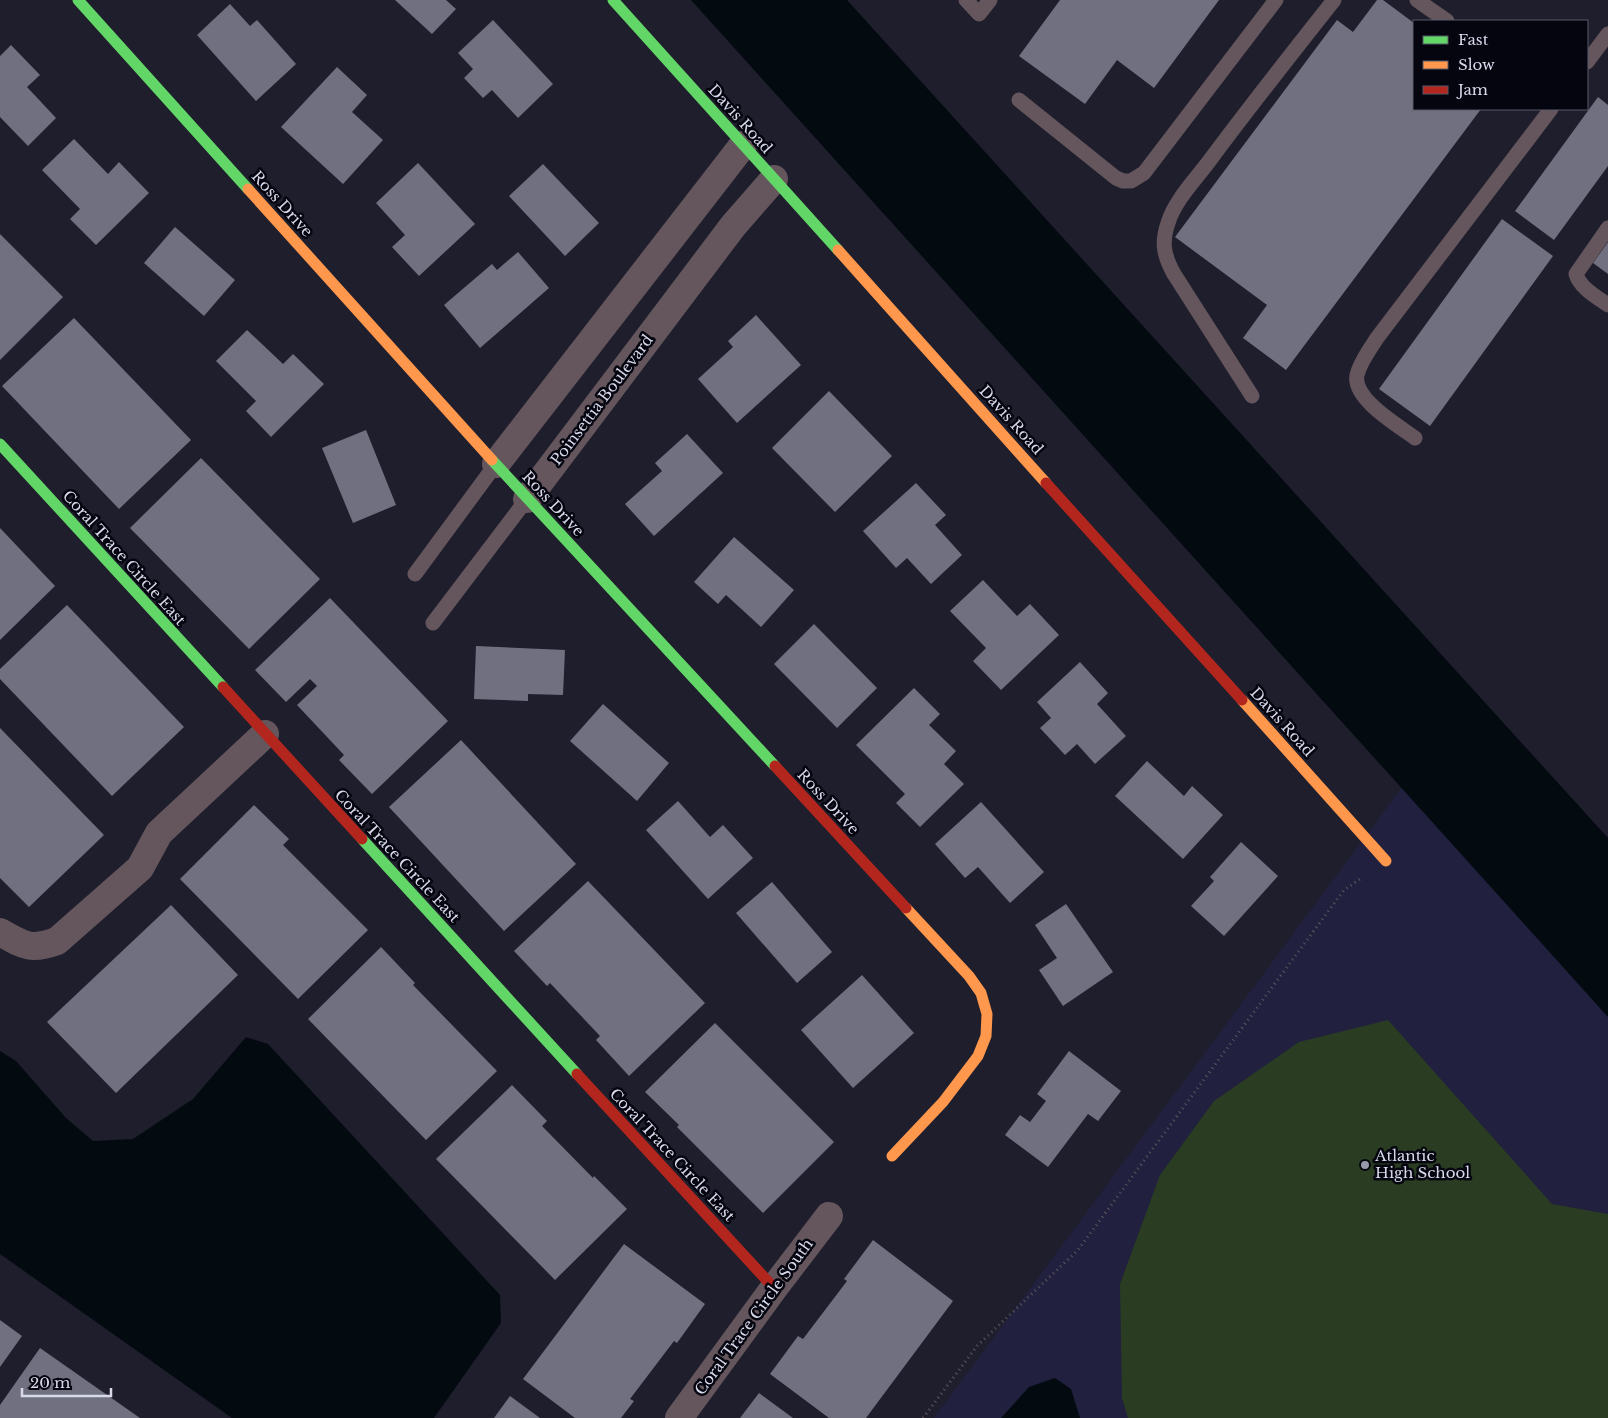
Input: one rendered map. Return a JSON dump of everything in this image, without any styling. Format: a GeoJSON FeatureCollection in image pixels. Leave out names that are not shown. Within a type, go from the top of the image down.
{"type":"FeatureCollection","features":[{"type":"Feature","properties":{"kind":"street","name":"Ross Drive"},"geometry":{"type":"LineString","coordinates":[[78,0],[527,499],[969,976],[981,993],[987,1014],[986,1036],[978,1056],[943,1102],[892,1156]]}},
{"type":"Feature","properties":{"kind":"street","name":"Davis Road"},"geometry":{"type":"LineString","coordinates":[[613,0],[1386,861]]}},
{"type":"Feature","properties":{"kind":"street"},"geometry":{"type":"LineString","coordinates":[[496,464],[743,145]]}},
{"type":"Feature","properties":{"kind":"street","name":"Poinsettia Boulevard"},"geometry":{"type":"LineString","coordinates":[[527,499],[733,226],[774,179]]}},
{"type":"Feature","properties":{"kind":"street","name":"Coral Trace Circle East"},"geometry":{"type":"LineString","coordinates":[[0,444],[774,1288]]}},
{"type":"Feature","properties":{"kind":"street"},"geometry":{"type":"LineString","coordinates":[[0,932],[24,946],[47,945],[57,941],[140,868],[159,833],[265,734]]}},
{"type":"Feature","properties":{"kind":"street","name":"Coral Trace Circle South"},"geometry":{"type":"LineString","coordinates":[[680,1418],[774,1288],[829,1216]]}},
{"type":"Feature","properties":{"kind":"lane"},"geometry":{"type":"LineString","coordinates":[[966,0],[979,14],[990,0]]}},
{"type":"Feature","properties":{"kind":"lane"},"geometry":{"type":"LineString","coordinates":[[1019,100],[1116,178],[1123,181],[1131,181],[1144,173],[1167,145],[1209,86],[1276,0]]}},
{"type":"Feature","properties":{"kind":"lane"},"geometry":{"type":"LineString","coordinates":[[1252,396],[1174,274],[1166,258],[1164,241],[1168,222],[1180,200],[1236,124],[1334,0]]}},
{"type":"Feature","properties":{"kind":"lane"},"geometry":{"type":"LineString","coordinates":[[1417,0],[1446,20]]}},
{"type":"Feature","properties":{"kind":"lane"},"geometry":{"type":"LineString","coordinates":[[1588,61],[1608,34]]}},
{"type":"Feature","properties":{"kind":"lane"},"geometry":{"type":"LineString","coordinates":[[1415,438],[1370,403],[1359,388],[1357,374],[1377,338],[1550,110]]}},
{"type":"Feature","properties":{"kind":"lane"},"geometry":{"type":"LineString","coordinates":[[1608,228],[1576,274],[1578,281],[1583,286],[1608,305]]}},
{"type":"Feature","properties":{"kind":"lane"},"geometry":{"type":"LineString","coordinates":[[414,574],[496,464]]}},
{"type":"Feature","properties":{"kind":"lane","name":"Poinsettia Boulevard"},"geometry":{"type":"LineString","coordinates":[[433,623],[527,499]]}},
{"type":"Feature","properties":{"kind":"path"},"geometry":{"type":"LineString","coordinates":[[923,1418],[977,1346],[1078,1250],[1344,890],[1386,861]]}},
{"type":"Feature","properties":{"kind":"shaded area"},"geometry":{"type":"Polygon","coordinates":[[[691,0],[847,0],[1608,838],[1608,1017],[691,0]]]}},
{"type":"Feature","properties":{"kind":"shaded area","name":"Atlantic High School"},"geometry":{"type":"Polygon","coordinates":[[[1402,787],[1608,1017],[1608,1418],[934,1418],[1402,787]]]}},
{"type":"Feature","properties":{"kind":"shaded area"},"geometry":{"type":"Polygon","coordinates":[[[246,1037],[268,1044],[500,1295],[501,1323],[434,1418],[232,1418],[0,1254],[0,1051],[16,1061],[66,1118],[93,1141],[133,1139],[193,1099],[246,1037]]]}},
{"type":"Feature","properties":{"kind":"shaded area"},"geometry":{"type":"Polygon","coordinates":[[[1055,1378],[1071,1389],[1080,1418],[1001,1418],[1029,1387],[1055,1378]]]}},
{"type":"Feature","properties":{"kind":"green space"},"geometry":{"type":"Polygon","coordinates":[[[1388,1020],[1552,1204],[1608,1214],[1608,1418],[1128,1418],[1122,1398],[1120,1284],[1160,1175],[1214,1101],[1299,1042],[1388,1020]]]}},
{"type":"Feature","properties":{"kind":"building"},"geometry":{"type":"Polygon","coordinates":[[[395,0],[446,0],[456,9],[432,34],[395,0]]]}},
{"type":"Feature","properties":{"kind":"building"},"geometry":{"type":"Polygon","coordinates":[[[1060,0],[1219,0],[1154,88],[1117,60],[1085,104],[1019,56],[1060,0]]]}},
{"type":"Feature","properties":{"kind":"building"},"geometry":{"type":"Polygon","coordinates":[[[1377,0],[1383,0],[1413,22],[1413,110],[1480,110],[1286,370],[1243,338],[1267,305],[1175,237],[1337,20],[1353,32],[1377,0]]]}},
{"type":"Feature","properties":{"kind":"building"},"geometry":{"type":"Polygon","coordinates":[[[230,4],[250,26],[257,20],[296,64],[256,101],[197,35],[230,4]]]}},
{"type":"Feature","properties":{"kind":"building"},"geometry":{"type":"Polygon","coordinates":[[[493,20],[553,84],[518,118],[492,90],[483,98],[464,78],[473,69],[458,53],[493,20]]]}},
{"type":"Feature","properties":{"kind":"building"},"geometry":{"type":"Polygon","coordinates":[[[11,45],[40,75],[27,87],[56,118],[28,146],[0,117],[0,56],[11,45]]]}},
{"type":"Feature","properties":{"kind":"building"},"geometry":{"type":"Polygon","coordinates":[[[337,67],[367,95],[352,112],[383,140],[343,184],[281,127],[337,67]]]}},
{"type":"Feature","properties":{"kind":"building"},"geometry":{"type":"Polygon","coordinates":[[[1598,97],[1608,105],[1608,166],[1554,240],[1515,211],[1598,97]]]}},
{"type":"Feature","properties":{"kind":"building"},"geometry":{"type":"Polygon","coordinates":[[[74,139],[108,174],[119,162],[149,193],[96,245],[70,219],[80,209],[42,170],[74,139]]]}},
{"type":"Feature","properties":{"kind":"building"},"geometry":{"type":"Polygon","coordinates":[[[418,163],[475,224],[419,276],[392,247],[405,235],[376,203],[418,163]]]}},
{"type":"Feature","properties":{"kind":"building"},"geometry":{"type":"Polygon","coordinates":[[[543,164],[599,223],[565,256],[509,196],[543,164]]]}},
{"type":"Feature","properties":{"kind":"building"},"geometry":{"type":"Polygon","coordinates":[[[1502,219],[1553,256],[1430,426],[1379,389],[1502,219]]]}},
{"type":"Feature","properties":{"kind":"building"},"geometry":{"type":"Polygon","coordinates":[[[175,227],[235,280],[204,316],[144,263],[175,227]]]}},
{"type":"Feature","properties":{"kind":"building"},"geometry":{"type":"Polygon","coordinates":[[[0,234],[63,297],[0,360],[0,234]]]}},
{"type":"Feature","properties":{"kind":"building"},"geometry":{"type":"Polygon","coordinates":[[[1608,242],[1608,274],[1593,263],[1608,242]]]}},
{"type":"Feature","properties":{"kind":"building"},"geometry":{"type":"Polygon","coordinates":[[[518,252],[549,288],[480,348],[444,305],[492,264],[497,270],[518,252]]]}},
{"type":"Feature","properties":{"kind":"building"},"geometry":{"type":"Polygon","coordinates":[[[756,315],[801,365],[737,423],[698,379],[733,347],[728,341],[756,315]]]}},
{"type":"Feature","properties":{"kind":"building"},"geometry":{"type":"Polygon","coordinates":[[[74,318],[191,440],[119,509],[2,386],[74,318]]]}},
{"type":"Feature","properties":{"kind":"building"},"geometry":{"type":"Polygon","coordinates":[[[247,330],[283,364],[293,354],[324,384],[271,437],[246,411],[256,401],[216,361],[247,330]]]}},
{"type":"Feature","properties":{"kind":"building"},"geometry":{"type":"Polygon","coordinates":[[[829,391],[892,456],[835,512],[772,448],[829,391]]]}},
{"type":"Feature","properties":{"kind":"building"},"geometry":{"type":"Polygon","coordinates":[[[366,430],[396,505],[353,523],[322,448],[366,430]]]}},
{"type":"Feature","properties":{"kind":"building"},"geometry":{"type":"Polygon","coordinates":[[[687,434],[723,473],[654,536],[625,504],[662,471],[655,463],[687,434]]]}},
{"type":"Feature","properties":{"kind":"building"},"geometry":{"type":"Polygon","coordinates":[[[201,458],[320,579],[249,649],[130,528],[201,458]]]}},
{"type":"Feature","properties":{"kind":"building"},"geometry":{"type":"Polygon","coordinates":[[[916,483],[946,515],[935,525],[962,555],[931,584],[907,558],[896,568],[863,531],[916,483]]]}},
{"type":"Feature","properties":{"kind":"building"},"geometry":{"type":"Polygon","coordinates":[[[0,528],[55,586],[0,640],[0,528]]]}},
{"type":"Feature","properties":{"kind":"building"},"geometry":{"type":"Polygon","coordinates":[[[734,537],[794,590],[761,627],[726,595],[718,604],[694,582],[734,537]]]}},
{"type":"Feature","properties":{"kind":"building"},"geometry":{"type":"Polygon","coordinates":[[[983,580],[1017,616],[1030,604],[1059,635],[1001,690],[973,661],[986,648],[950,611],[983,580]]]}},
{"type":"Feature","properties":{"kind":"building"},"geometry":{"type":"Polygon","coordinates":[[[330,598],[448,721],[372,794],[339,760],[344,755],[297,705],[317,686],[310,679],[286,702],[255,670],[330,598]]]}},
{"type":"Feature","properties":{"kind":"building"},"geometry":{"type":"Polygon","coordinates":[[[67,605],[184,727],[112,796],[0,679],[0,669],[67,605]]]}},
{"type":"Feature","properties":{"kind":"building"},"geometry":{"type":"Polygon","coordinates":[[[814,624],[877,688],[837,728],[774,664],[814,624]]]}},
{"type":"Feature","properties":{"kind":"building"},"geometry":{"type":"Polygon","coordinates":[[[476,646],[565,650],[563,695],[528,694],[528,701],[474,699],[476,646]]]}},
{"type":"Feature","properties":{"kind":"building"},"geometry":{"type":"Polygon","coordinates":[[[1080,662],[1108,693],[1097,704],[1126,736],[1095,764],[1077,744],[1065,755],[1040,728],[1051,718],[1037,702],[1080,662]]]}},
{"type":"Feature","properties":{"kind":"building"},"geometry":{"type":"Polygon","coordinates":[[[914,688],[940,714],[929,725],[956,751],[944,764],[964,784],[920,827],[896,803],[905,794],[856,745],[914,688]]]}},
{"type":"Feature","properties":{"kind":"building"},"geometry":{"type":"Polygon","coordinates":[[[603,704],[669,763],[637,801],[570,741],[603,704]]]}},
{"type":"Feature","properties":{"kind":"building"},"geometry":{"type":"Polygon","coordinates":[[[0,728],[104,835],[29,907],[0,878],[0,728]]]}},
{"type":"Feature","properties":{"kind":"building"},"geometry":{"type":"Polygon","coordinates":[[[461,740],[576,864],[504,931],[389,807],[461,740]]]}},
{"type":"Feature","properties":{"kind":"building"},"geometry":{"type":"Polygon","coordinates":[[[1147,761],[1184,796],[1192,786],[1223,815],[1183,859],[1115,796],[1147,761]]]}},
{"type":"Feature","properties":{"kind":"building"},"geometry":{"type":"Polygon","coordinates":[[[678,801],[710,837],[723,825],[753,858],[708,899],[646,830],[678,801]]]}},
{"type":"Feature","properties":{"kind":"building"},"geometry":{"type":"Polygon","coordinates":[[[981,802],[1044,872],[1010,903],[978,867],[965,878],[935,844],[981,802]]]}},
{"type":"Feature","properties":{"kind":"building"},"geometry":{"type":"Polygon","coordinates":[[[254,805],[289,839],[283,845],[368,930],[298,999],[180,879],[254,805]]]}},
{"type":"Feature","properties":{"kind":"building"},"geometry":{"type":"Polygon","coordinates":[[[1241,842],[1278,876],[1224,936],[1191,906],[1214,881],[1210,877],[1241,842]]]}},
{"type":"Feature","properties":{"kind":"building"},"geometry":{"type":"Polygon","coordinates":[[[588,881],[705,1003],[629,1076],[596,1040],[600,1036],[550,983],[547,986],[514,951],[588,881]]]}},
{"type":"Feature","properties":{"kind":"building"},"geometry":{"type":"Polygon","coordinates":[[[772,882],[832,952],[797,983],[736,913],[772,882]]]}},
{"type":"Feature","properties":{"kind":"building"},"geometry":{"type":"Polygon","coordinates":[[[1066,904],[1113,972],[1063,1006],[1039,970],[1057,958],[1035,925],[1066,904]]]}},
{"type":"Feature","properties":{"kind":"building"},"geometry":{"type":"Polygon","coordinates":[[[171,905],[238,975],[116,1093],[47,1022],[171,905]]]}},
{"type":"Feature","properties":{"kind":"building"},"geometry":{"type":"Polygon","coordinates":[[[381,947],[415,983],[413,985],[497,1071],[426,1140],[308,1019],[381,947]]]}},
{"type":"Feature","properties":{"kind":"building"},"geometry":{"type":"Polygon","coordinates":[[[862,975],[914,1033],[853,1088],[801,1030],[862,975]]]}},
{"type":"Feature","properties":{"kind":"building"},"geometry":{"type":"Polygon","coordinates":[[[715,1023],[834,1142],[763,1213],[677,1127],[679,1125],[645,1092],[715,1023]]]}},
{"type":"Feature","properties":{"kind":"building"},"geometry":{"type":"Polygon","coordinates":[[[1069,1051],[1121,1091],[1098,1121],[1088,1114],[1048,1167],[1005,1135],[1020,1115],[1030,1122],[1046,1101],[1037,1094],[1069,1051]]]}},
{"type":"Feature","properties":{"kind":"building"},"geometry":{"type":"Polygon","coordinates":[[[512,1085],[547,1121],[542,1126],[593,1178],[594,1176],[627,1209],[555,1280],[436,1159],[512,1085]]]}},
{"type":"Feature","properties":{"kind":"building"},"geometry":{"type":"Polygon","coordinates":[[[873,1240],[953,1301],[866,1418],[829,1418],[770,1374],[798,1336],[803,1339],[847,1281],[844,1279],[873,1240]]]}},
{"type":"Feature","properties":{"kind":"building"},"geometry":{"type":"Polygon","coordinates":[[[624,1244],[705,1304],[677,1343],[674,1341],[630,1399],[634,1401],[621,1418],[575,1418],[523,1379],[624,1244]]]}},
{"type":"Feature","properties":{"kind":"building"},"geometry":{"type":"Polygon","coordinates":[[[0,1320],[22,1336],[0,1367],[0,1320]]]}},
{"type":"Feature","properties":{"kind":"building"},"geometry":{"type":"Polygon","coordinates":[[[40,1348],[140,1418],[0,1418],[0,1405],[40,1348]]]}},
{"type":"Feature","properties":{"kind":"building"},"geometry":{"type":"Polygon","coordinates":[[[759,1393],[793,1418],[740,1418],[759,1393]]]}},
{"type":"Feature","properties":{"kind":"building"},"geometry":{"type":"Polygon","coordinates":[[[510,1396],[540,1418],[494,1418],[510,1396]]]}},
{"type":"Feature","properties":{"kind":"traffic: fast"},"geometry":{"type":"LineString","coordinates":[[78,0],[248,189]]}},
{"type":"Feature","properties":{"kind":"traffic: fast"},"geometry":{"type":"LineString","coordinates":[[613,0],[838,250]]}},
{"type":"Feature","properties":{"kind":"traffic: fast"},"geometry":{"type":"LineString","coordinates":[[0,444],[223,687]]}},
{"type":"Feature","properties":{"kind":"traffic: fast"},"geometry":{"type":"LineString","coordinates":[[492,460],[775,766]]}},
{"type":"Feature","properties":{"kind":"traffic: fast"},"geometry":{"type":"LineString","coordinates":[[362,839],[577,1074]]}},
{"type":"Feature","properties":{"kind":"traffic: slow"},"geometry":{"type":"LineString","coordinates":[[248,189],[492,460]]}},
{"type":"Feature","properties":{"kind":"traffic: slow"},"geometry":{"type":"LineString","coordinates":[[838,250],[1046,483]]}},
{"type":"Feature","properties":{"kind":"traffic: slow"},"geometry":{"type":"LineString","coordinates":[[1242,700],[1386,861]]}},
{"type":"Feature","properties":{"kind":"traffic: slow"},"geometry":{"type":"LineString","coordinates":[[892,1156],[943,1102],[978,1056],[986,1036],[987,1014],[981,993],[969,976],[906,908]]}},
{"type":"Feature","properties":{"kind":"traffic: jam"},"geometry":{"type":"LineString","coordinates":[[1046,483],[1242,700]]}},
{"type":"Feature","properties":{"kind":"traffic: jam"},"geometry":{"type":"LineString","coordinates":[[223,687],[362,839]]}},
{"type":"Feature","properties":{"kind":"traffic: jam"},"geometry":{"type":"LineString","coordinates":[[775,766],[906,908]]}},
{"type":"Feature","properties":{"kind":"traffic: jam"},"geometry":{"type":"LineString","coordinates":[[577,1074],[774,1288]]}},
{"type":"Feature","properties":{"kind":"place","name":"Atlantic High School"},"geometry":{"type":"Point","coordinates":[1365,1165]}}]}
